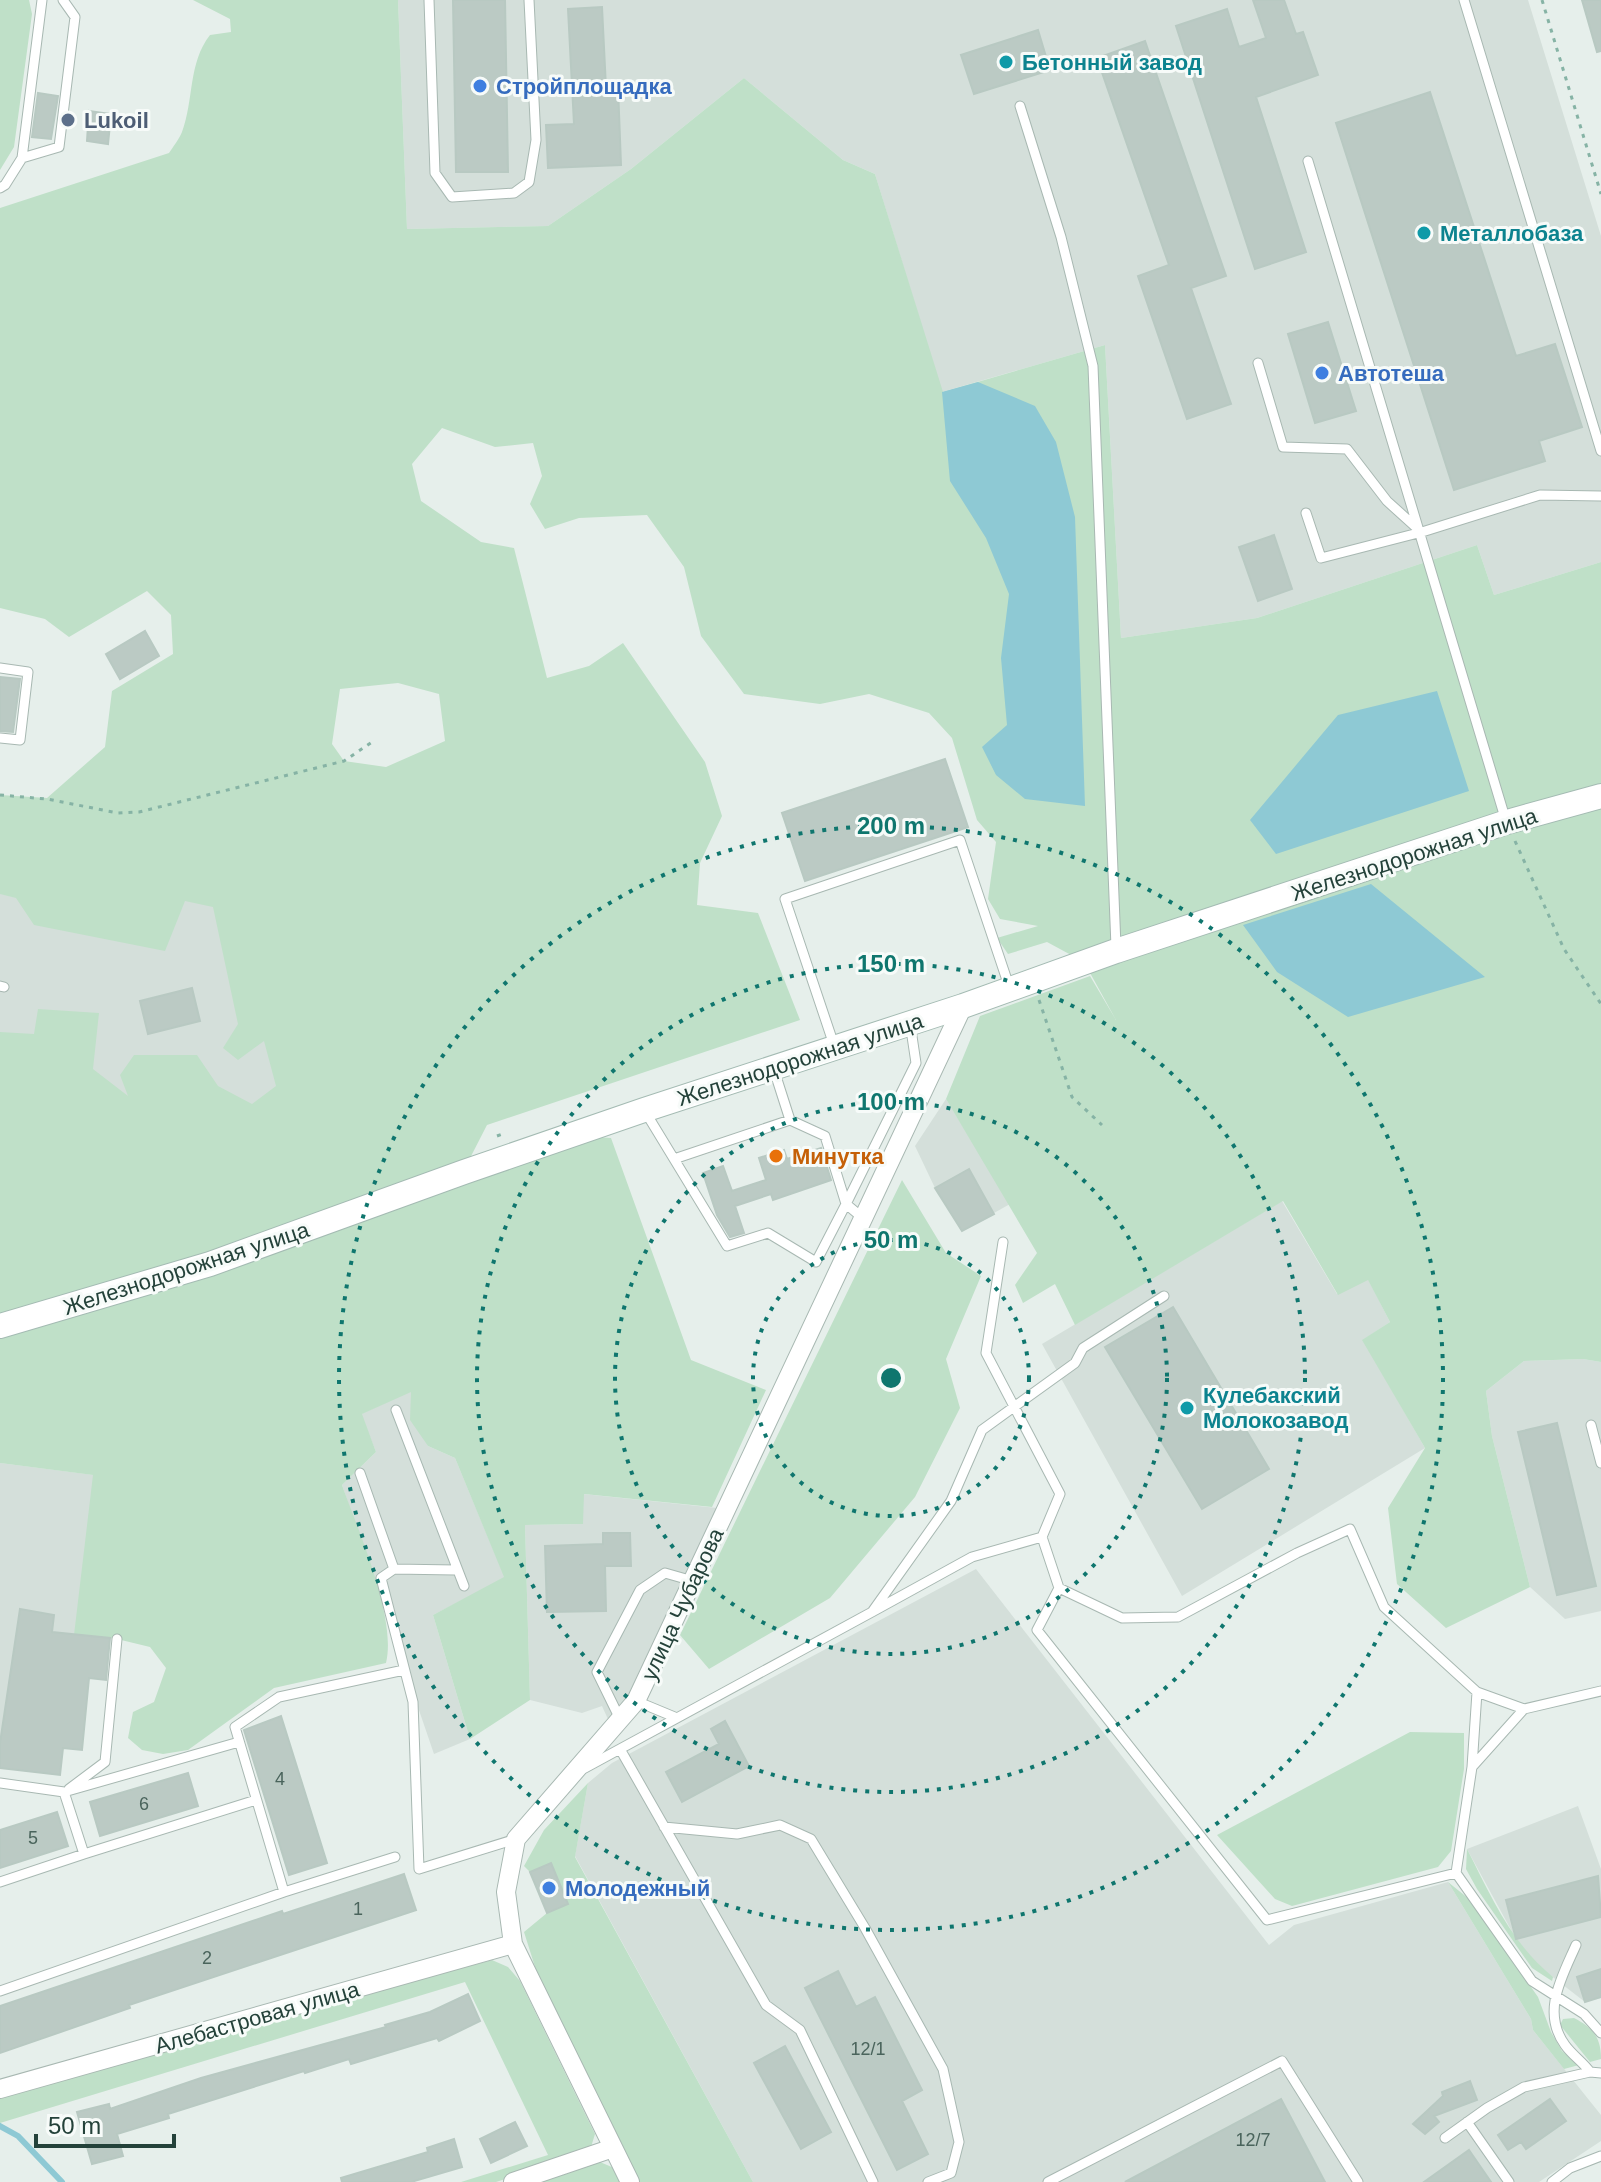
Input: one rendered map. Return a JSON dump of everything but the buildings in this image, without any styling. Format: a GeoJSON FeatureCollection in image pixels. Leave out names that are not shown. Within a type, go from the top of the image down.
{"type":"FeatureCollection","features":[{"type":"Feature","properties":{"kind":"street","name":"Железнодорожная улица"},"geometry":{"type":"LineString","coordinates":[[0,1326],[210,1264],[644,1110],[963,1006],[1116,951],[1507,822],[1601,796]]}},
{"type":"Feature","properties":{"kind":"street","name":"улица Чубарова"},"geometry":{"type":"LineString","coordinates":[[630,2182],[513,1944],[506,1892],[516,1839],[636,1701],[963,1006]]}},
{"type":"Feature","properties":{"kind":"street","name":"Алебастровая улица"},"geometry":{"type":"LineString","coordinates":[[0,2089],[513,1944]]}},
{"type":"Feature","properties":{"kind":"street"},"geometry":{"type":"LineString","coordinates":[[513,2182],[613,2148]]}},
{"type":"Feature","properties":{"kind":"lane"},"geometry":{"type":"LineString","coordinates":[[0,188],[22,158],[42,0]]}},
{"type":"Feature","properties":{"kind":"lane"},"geometry":{"type":"LineString","coordinates":[[22,158],[59,147],[75,17],[63,0]]}},
{"type":"Feature","properties":{"kind":"lane"},"geometry":{"type":"LineString","coordinates":[[429,0],[435,173],[452,197],[514,193],[529,182],[536,140],[529,0]]}},
{"type":"Feature","properties":{"kind":"lane"},"geometry":{"type":"LineString","coordinates":[[1464,0],[1601,451]]}},
{"type":"Feature","properties":{"kind":"lane"},"geometry":{"type":"LineString","coordinates":[[1020,106],[1061,237],[1093,366],[1116,951]]}},
{"type":"Feature","properties":{"kind":"lane"},"geometry":{"type":"LineString","coordinates":[[1308,161],[1507,822]]}},
{"type":"Feature","properties":{"kind":"lane"},"geometry":{"type":"LineString","coordinates":[[1258,363],[1283,447],[1347,449],[1387,501],[1422,532]]}},
{"type":"Feature","properties":{"kind":"lane"},"geometry":{"type":"LineString","coordinates":[[1306,513],[1321,558],[1422,532],[1540,495],[1601,496]]}},
{"type":"Feature","properties":{"kind":"lane"},"geometry":{"type":"LineString","coordinates":[[0,668],[28,672],[20,740],[0,738]]}},
{"type":"Feature","properties":{"kind":"lane"},"geometry":{"type":"LineString","coordinates":[[835,1048],[785,899],[857,874],[960,840],[1021,985]]}},
{"type":"Feature","properties":{"kind":"lane"},"geometry":{"type":"LineString","coordinates":[[644,1110],[727,1246],[768,1233],[816,1262],[916,1063],[910,1023]]}},
{"type":"Feature","properties":{"kind":"lane"},"geometry":{"type":"LineString","coordinates":[[773,1068],[790,1120]]}},
{"type":"Feature","properties":{"kind":"lane"},"geometry":{"type":"LineString","coordinates":[[674,1159],[790,1120],[825,1136],[846,1204],[864,1219]]}},
{"type":"Feature","properties":{"kind":"lane"},"geometry":{"type":"LineString","coordinates":[[1003,1242],[986,1353],[1060,1494],[1042,1537],[1059,1588],[1037,1630],[1267,1920],[1456,1873]]}},
{"type":"Feature","properties":{"kind":"lane"},"geometry":{"type":"LineString","coordinates":[[872,1612],[951,1501],[982,1430],[1075,1363],[1083,1348],[1164,1296]]}},
{"type":"Feature","properties":{"kind":"lane"},"geometry":{"type":"LineString","coordinates":[[396,1410],[455,1570],[464,1586]]}},
{"type":"Feature","properties":{"kind":"lane"},"geometry":{"type":"LineString","coordinates":[[1591,1425],[1601,1463]]}},
{"type":"Feature","properties":{"kind":"lane"},"geometry":{"type":"LineString","coordinates":[[360,1473],[394,1569]]}},
{"type":"Feature","properties":{"kind":"lane"},"geometry":{"type":"LineString","coordinates":[[1059,1588],[1122,1618],[1178,1617],[1297,1553],[1350,1529],[1384,1607],[1477,1692],[1524,1709],[1601,1691]]}},
{"type":"Feature","properties":{"kind":"lane"},"geometry":{"type":"LineString","coordinates":[[571,1775],[972,1557],[1042,1537]]}},
{"type":"Feature","properties":{"kind":"lane"},"geometry":{"type":"LineString","coordinates":[[455,1570],[394,1569],[381,1578],[413,1702],[419,1869],[516,1839]]}},
{"type":"Feature","properties":{"kind":"lane"},"geometry":{"type":"LineString","coordinates":[[620,1719],[597,1672],[640,1590],[665,1573],[693,1581]]}},
{"type":"Feature","properties":{"kind":"lane"},"geometry":{"type":"LineString","coordinates":[[64,1792],[105,1762],[117,1639]]}},
{"type":"Feature","properties":{"kind":"lane"},"geometry":{"type":"LineString","coordinates":[[284,1892],[235,1727],[279,1697],[404,1670]]}},
{"type":"Feature","properties":{"kind":"lane"},"geometry":{"type":"LineString","coordinates":[[1477,1692],[1472,1767],[1456,1873],[1532,1981],[1584,2014],[1601,2033]]}},
{"type":"Feature","properties":{"kind":"lane"},"geometry":{"type":"LineString","coordinates":[[636,1701],[677,1718]]}},
{"type":"Feature","properties":{"kind":"lane"},"geometry":{"type":"LineString","coordinates":[[1472,1767],[1524,1709]]}},
{"type":"Feature","properties":{"kind":"lane"},"geometry":{"type":"LineString","coordinates":[[0,1783],[64,1792],[239,1742]]}},
{"type":"Feature","properties":{"kind":"lane"},"geometry":{"type":"LineString","coordinates":[[620,1749],[766,2005],[800,2030],[873,2182]]}},
{"type":"Feature","properties":{"kind":"lane"},"geometry":{"type":"LineString","coordinates":[[64,1792],[84,1854]]}},
{"type":"Feature","properties":{"kind":"lane"},"geometry":{"type":"LineString","coordinates":[[0,1882],[256,1800]]}},
{"type":"Feature","properties":{"kind":"lane"},"geometry":{"type":"LineString","coordinates":[[664,1827],[737,1834],[780,1825],[811,1839],[865,1928],[943,2069],[959,2142],[951,2173],[928,2182]]}},
{"type":"Feature","properties":{"kind":"lane"},"geometry":{"type":"LineString","coordinates":[[0,1991],[284,1892],[395,1857]]}},
{"type":"Feature","properties":{"kind":"lane"},"geometry":{"type":"LineString","coordinates":[[1576,1945],[1553,1996],[1555,2028],[1566,2047],[1596,2073]]}},
{"type":"Feature","properties":{"kind":"lane"},"geometry":{"type":"LineString","coordinates":[[1048,2182],[1282,2061],[1358,2182]]}},
{"type":"Feature","properties":{"kind":"lane"},"geometry":{"type":"LineString","coordinates":[[1445,2138],[1524,2087],[1596,2073]]}},
{"type":"Feature","properties":{"kind":"lane"},"geometry":{"type":"LineString","coordinates":[[1467,2122],[1509,2182]]}},
{"type":"Feature","properties":{"kind":"lane"},"geometry":{"type":"LineString","coordinates":[[1552,2182],[1570,2168],[1601,2156]]}},
{"type":"Feature","properties":{"kind":"path"},"geometry":{"type":"LineString","coordinates":[[1542,0],[1601,194]]}},
{"type":"Feature","properties":{"kind":"path"},"geometry":{"type":"LineString","coordinates":[[0,795],[47,799],[118,813],[139,812],[344,761],[372,742]]}},
{"type":"Feature","properties":{"kind":"path"},"geometry":{"type":"LineString","coordinates":[[1507,822],[1564,949],[1601,1004]]}},
{"type":"Feature","properties":{"kind":"path"},"geometry":{"type":"LineString","coordinates":[[1021,985],[1072,1097],[1102,1125]]}},
{"type":"Feature","properties":{"kind":"shaded area"},"geometry":{"type":"Polygon","coordinates":[[[398,0],[1528,0],[1601,236],[1601,562],[1494,595],[1477,545],[1257,618],[1121,638],[1105,345],[942,392],[875,174],[843,160],[744,78],[631,169],[548,226],[407,229],[398,0]]]}},
{"type":"Feature","properties":{"kind":"shaded area"},"geometry":{"type":"Polygon","coordinates":[[[342,815],[334,1153],[0,1255],[0,824],[342,815]]]}},
{"type":"Feature","properties":{"kind":"shaded area"},"geometry":{"type":"Polygon","coordinates":[[[946,1099],[1010,1204],[962,1231],[935,1188],[915,1146],[946,1099]]]}},
{"type":"Feature","properties":{"kind":"shaded area"},"geometry":{"type":"Polygon","coordinates":[[[1282,1201],[1337,1294],[1368,1279],[1390,1322],[1363,1340],[1425,1448],[1182,1596],[1042,1344],[1282,1201]]]}},
{"type":"Feature","properties":{"kind":"shaded area"},"geometry":{"type":"Polygon","coordinates":[[[1583,1359],[1601,1362],[1601,1611],[1565,1619],[1530,1587],[1492,1436],[1486,1391],[1524,1361],[1583,1359]]]}},
{"type":"Feature","properties":{"kind":"shaded area"},"geometry":{"type":"Polygon","coordinates":[[[411,1391],[428,1446],[455,1458],[505,1578],[433,1615],[470,1739],[434,1754],[342,1485],[376,1452],[361,1414],[411,1391]]]}},
{"type":"Feature","properties":{"kind":"shaded area"},"geometry":{"type":"Polygon","coordinates":[[[0,1463],[94,1475],[63,1748],[0,1742],[0,1463]]]}},
{"type":"Feature","properties":{"kind":"shaded area"},"geometry":{"type":"Polygon","coordinates":[[[583,1494],[727,1509],[612,1728],[602,1706],[582,1713],[530,1700],[525,1525],[583,1524],[583,1494]]]}},
{"type":"Feature","properties":{"kind":"shaded area"},"geometry":{"type":"Polygon","coordinates":[[[976,1569],[1269,1945],[1294,1925],[1448,1882],[1531,2019],[1533,2030],[1601,2115],[1601,2141],[1539,2182],[753,2182],[575,1856],[588,1783],[612,1763],[976,1569]]]}},
{"type":"Feature","properties":{"kind":"shaded area"},"geometry":{"type":"Polygon","coordinates":[[[1578,1806],[1601,1869],[1601,1998],[1585,2002],[1536,1964],[1516,1939],[1467,1849],[1578,1806]]]}},
{"type":"Feature","properties":{"kind":"green space"},"geometry":{"type":"Polygon","coordinates":[[[0,0],[29,0],[32,14],[14,147],[0,170],[0,0]]]}},
{"type":"Feature","properties":{"kind":"green space"},"geometry":{"type":"Polygon","coordinates":[[[193,0],[398,0],[407,229],[548,226],[631,169],[744,78],[843,160],[875,174],[943,392],[1105,345],[1121,638],[1257,618],[1477,545],[1494,595],[1601,562],[1601,1362],[1583,1359],[1524,1361],[1486,1391],[1492,1436],[1530,1587],[1446,1628],[1397,1584],[1388,1508],[1425,1448],[1362,1340],[1390,1322],[1368,1280],[1338,1295],[1283,1201],[1075,1325],[1055,1284],[1023,1303],[1015,1285],[1037,1253],[946,1099],[980,1016],[1090,976],[1116,1020],[1084,962],[1047,942],[1008,954],[997,938],[1038,926],[1000,919],[988,899],[996,842],[977,820],[952,738],[929,713],[869,694],[820,704],[744,694],[701,636],[684,567],[647,515],[579,518],[545,529],[530,504],[542,476],[533,443],[495,447],[442,428],[412,464],[421,501],[481,542],[514,548],[547,678],[589,666],[623,643],[705,762],[722,816],[700,863],[697,905],[758,913],[800,1020],[487,1125],[468,1162],[207,1257],[0,1321],[0,1032],[34,1034],[38,1009],[99,1013],[93,1069],[128,1096],[120,1075],[134,1055],[197,1055],[218,1086],[252,1104],[276,1086],[264,1041],[238,1060],[223,1048],[238,1024],[213,907],[185,901],[165,951],[34,925],[16,898],[0,894],[0,795],[47,798],[105,747],[112,691],[173,654],[171,615],[147,591],[69,637],[45,619],[0,608],[0,208],[169,153],[182,132],[203,46],[210,35],[231,32],[230,19],[193,0]],[[398,683],[340,689],[332,744],[344,761],[386,767],[445,741],[439,694],[398,683]]]}},
{"type":"Feature","properties":{"kind":"green space"},"geometry":{"type":"Polygon","coordinates":[[[596,1137],[611,1138],[691,1360],[766,1390],[712,1507],[584,1494],[583,1524],[525,1525],[530,1700],[470,1739],[433,1615],[504,1577],[455,1458],[428,1446],[410,1420],[411,1392],[362,1414],[376,1452],[342,1485],[381,1599],[388,1644],[386,1663],[274,1688],[188,1750],[163,1754],[142,1750],[128,1738],[133,1712],[154,1702],[166,1668],[150,1647],[117,1639],[74,1635],[93,1475],[0,1463],[0,1339],[209,1273],[596,1137]]]}},
{"type":"Feature","properties":{"kind":"green space"},"geometry":{"type":"Polygon","coordinates":[[[902,1180],[946,1253],[981,1276],[946,1359],[960,1408],[915,1497],[830,1598],[709,1669],[680,1635],[902,1180]]]}},
{"type":"Feature","properties":{"kind":"green space"},"geometry":{"type":"Polygon","coordinates":[[[1410,1732],[1464,1733],[1464,1769],[1451,1851],[1438,1867],[1292,1906],[1275,1899],[1217,1835],[1410,1732]]]}},
{"type":"Feature","properties":{"kind":"green space"},"geometry":{"type":"Polygon","coordinates":[[[588,1783],[575,1857],[753,2182],[640,2182],[536,1970],[524,1932],[547,1913],[568,1904],[551,1863],[530,1872],[524,1866],[544,1830],[588,1783]]]}},
{"type":"Feature","properties":{"kind":"green space"},"geometry":{"type":"Polygon","coordinates":[[[1467,1849],[1503,1918],[1525,1949],[1553,1977],[1552,1981],[1532,1968],[1477,1889],[1466,1869],[1467,1849]]]}},
{"type":"Feature","properties":{"kind":"green space"},"geometry":{"type":"Polygon","coordinates":[[[1448,1882],[1469,1899],[1538,1997],[1562,2051],[1579,2065],[1564,2069],[1533,2030],[1531,2019],[1448,1882]]]}},
{"type":"Feature","properties":{"kind":"green space"},"geometry":{"type":"Polygon","coordinates":[[[492,1960],[508,1967],[520,1981],[595,2134],[591,2147],[576,2156],[496,2182],[461,2182],[548,2155],[465,1982],[0,2123],[0,2092],[492,1960]]]}},
{"type":"Feature","properties":{"kind":"green space"},"geometry":{"type":"Polygon","coordinates":[[[1574,2018],[1595,2034],[1601,2059],[1590,2062],[1560,2025],[1563,2019],[1574,2018]]]}},
{"type":"Feature","properties":{"kind":"green space"},"geometry":{"type":"Polygon","coordinates":[[[600,2162],[614,2168],[621,2182],[532,2182],[582,2165],[600,2162]]]}},
{"type":"Feature","properties":{"kind":"water"},"geometry":{"type":"Polygon","coordinates":[[[978,382],[1035,406],[1056,442],[1075,517],[1085,806],[1025,799],[996,775],[982,747],[1007,725],[1001,658],[1009,594],[986,538],[950,481],[942,392],[978,382]]]}},
{"type":"Feature","properties":{"kind":"water"},"geometry":{"type":"Polygon","coordinates":[[[1437,691],[1469,791],[1276,854],[1250,820],[1338,715],[1437,691]]]}},
{"type":"Feature","properties":{"kind":"water"},"geometry":{"type":"Polygon","coordinates":[[[1371,884],[1485,977],[1348,1017],[1277,972],[1243,925],[1371,884]]]}},
{"type":"Feature","properties":{"kind":"waterway"},"geometry":{"type":"LineString","coordinates":[[0,2126],[18,2136],[62,2182]]}},
{"type":"Feature","properties":{"kind":"place","name":"Бетонный завод"},"geometry":{"type":"Point","coordinates":[1006,62]}},
{"type":"Feature","properties":{"kind":"place","name":"Стройплощадка"},"geometry":{"type":"Point","coordinates":[480,86]}},
{"type":"Feature","properties":{"kind":"place","name":"Lukoil"},"geometry":{"type":"Point","coordinates":[68,120]}},
{"type":"Feature","properties":{"kind":"place","name":"Металлобаза"},"geometry":{"type":"Point","coordinates":[1424,233]}},
{"type":"Feature","properties":{"kind":"place","name":"Автотеша"},"geometry":{"type":"Point","coordinates":[1322,373]}},
{"type":"Feature","properties":{"kind":"place","name":"Минутка"},"geometry":{"type":"Point","coordinates":[776,1156]}},
{"type":"Feature","properties":{"kind":"place","name":"Кулебакский Молокозавод"},"geometry":{"type":"Point","coordinates":[1187,1408]}},
{"type":"Feature","properties":{"kind":"place","name":"Молодежный"},"geometry":{"type":"Point","coordinates":[549,1888]}}]}
